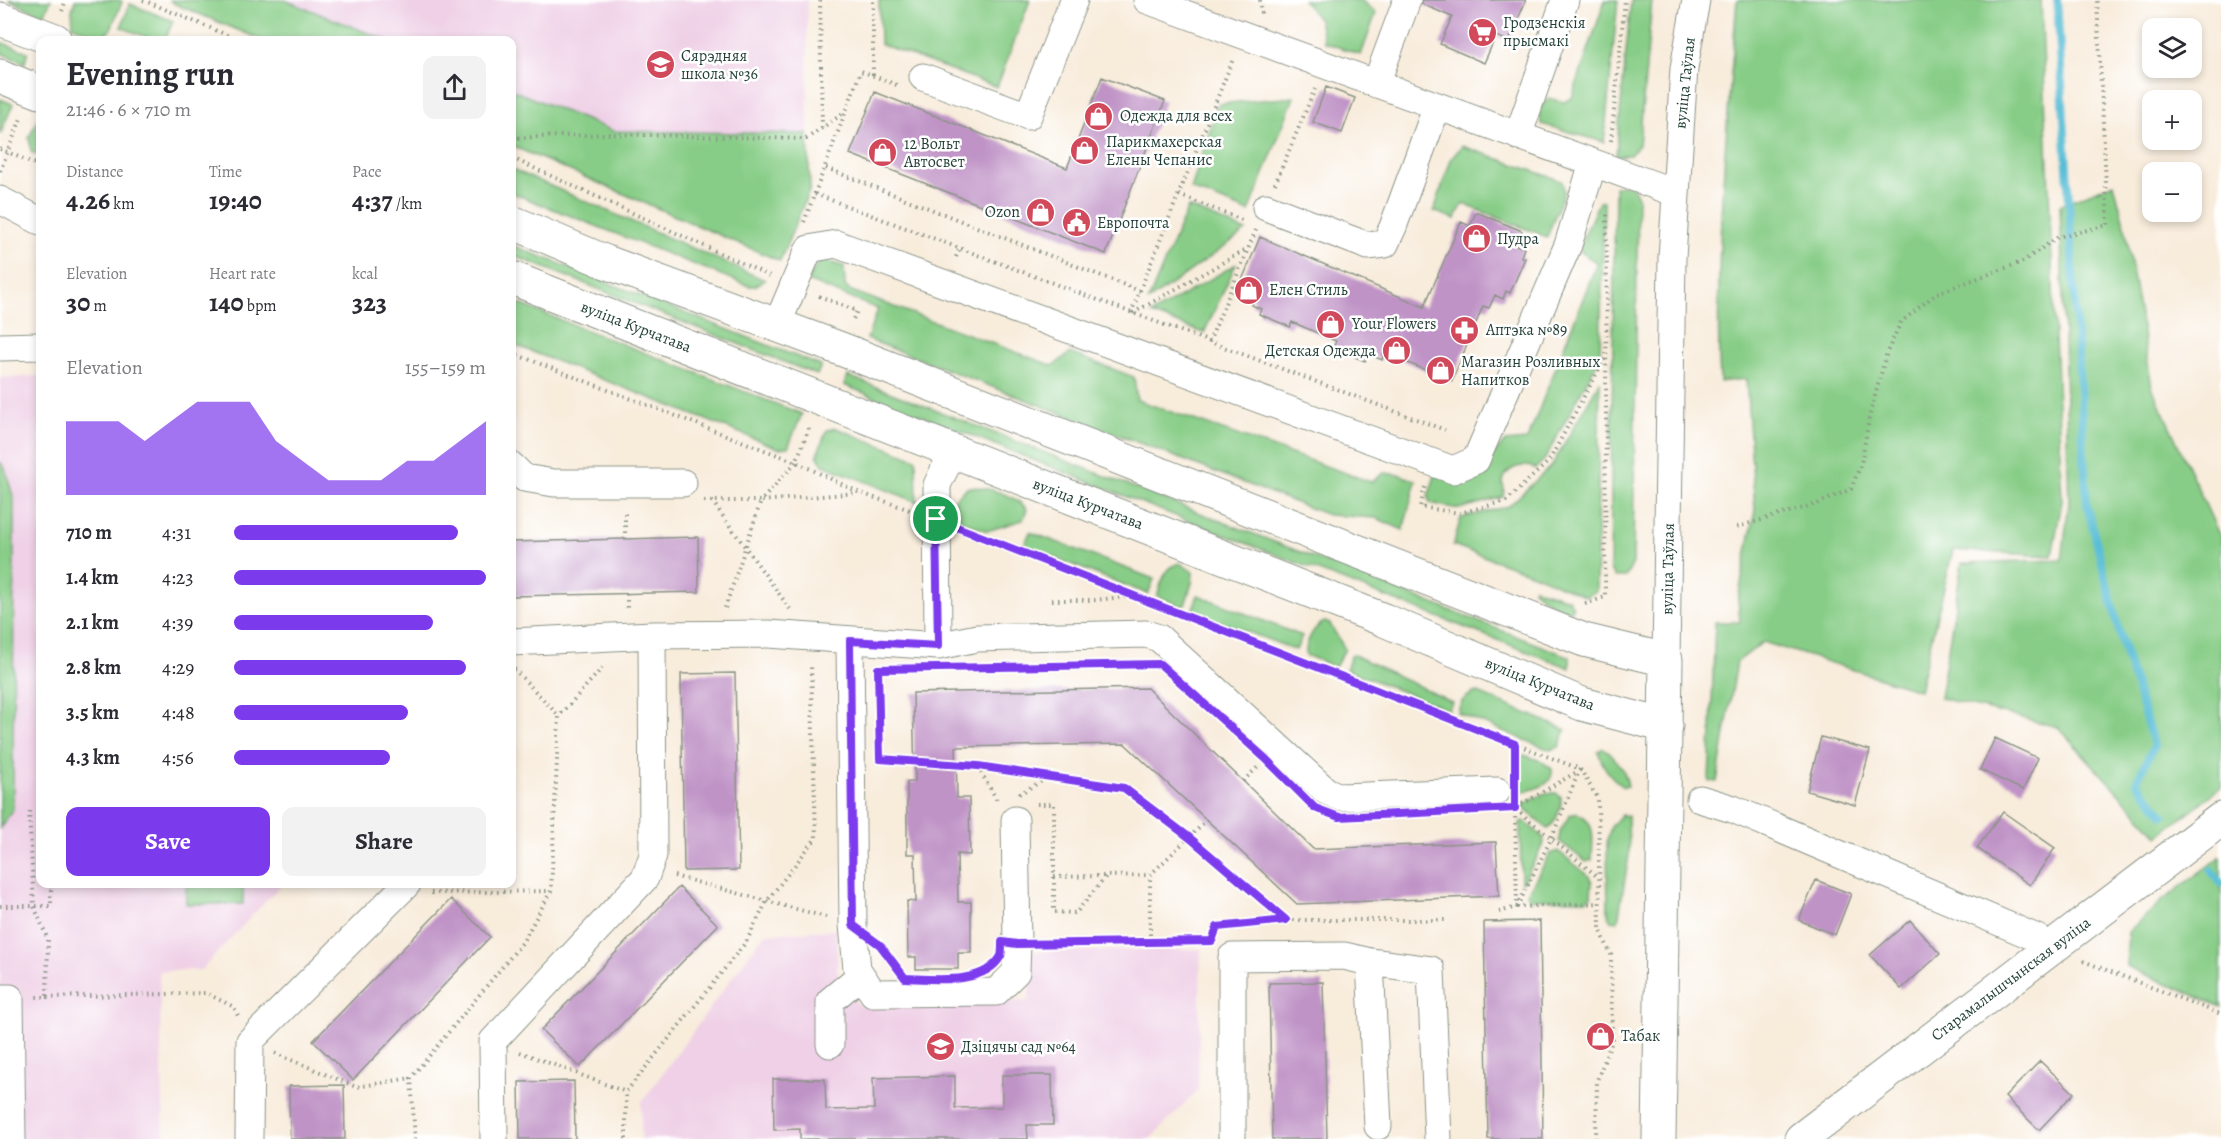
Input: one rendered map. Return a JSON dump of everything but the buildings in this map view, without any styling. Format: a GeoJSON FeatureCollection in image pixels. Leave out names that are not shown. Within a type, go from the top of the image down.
{"type":"FeatureCollection","features":[{"type":"Feature","properties":{"kind":"main road"},"geometry":{"type":"LineString","coordinates":[[0,19],[45,36]]}},
{"type":"Feature","properties":{"kind":"main road"},"geometry":{"type":"LineString","coordinates":[[0,76],[36,90]]}},
{"type":"Feature","properties":{"kind":"main road"},"geometry":{"type":"LineString","coordinates":[[516,224],[606,262],[777,325],[1584,640],[1666,660]]}},
{"type":"Feature","properties":{"kind":"main road","name":"вуліца Курчатава"},"geometry":{"type":"LineString","coordinates":[[516,280],[1384,620],[1582,704],[1666,726]]}},
{"type":"Feature","properties":{"kind":"main road","name":"вуліца Таўлая"},"geometry":{"type":"LineString","coordinates":[[1659,1139],[1666,660]]}},
{"type":"Feature","properties":{"kind":"main road","name":"Старамалышчынская вуліца"},"geometry":{"type":"LineString","coordinates":[[1801,1139],[2221,819]]}},
{"type":"Feature","properties":{"kind":"main road"},"geometry":{"type":"LineString","coordinates":[[1660,1079],[1681,1139]]}},
{"type":"Feature","properties":{"kind":"street"},"geometry":{"type":"LineString","coordinates":[[923,77],[1028,116],[1074,0]]}},
{"type":"Feature","properties":{"kind":"street"},"geometry":{"type":"LineString","coordinates":[[1147,0],[1676,193]]}},
{"type":"Feature","properties":{"kind":"street"},"geometry":{"type":"LineString","coordinates":[[1376,84],[1407,0]]}},
{"type":"Feature","properties":{"kind":"street"},"geometry":{"type":"LineString","coordinates":[[1518,136],[1565,0]]}},
{"type":"Feature","properties":{"kind":"street","name":"вуліца Таўлая"},"geometry":{"type":"LineString","coordinates":[[1666,660],[1672,258],[1684,68],[1696,0]]}},
{"type":"Feature","properties":{"kind":"street"},"geometry":{"type":"LineString","coordinates":[[1256,215],[1368,246],[1385,244],[1437,106]]}},
{"type":"Feature","properties":{"kind":"street"},"geometry":{"type":"LineString","coordinates":[[777,325],[809,249],[836,244],[1453,470],[1476,460],[1602,166]]}},
{"type":"Feature","properties":{"kind":"street"},"geometry":{"type":"LineString","coordinates":[[0,200],[36,219]]}},
{"type":"Feature","properties":{"kind":"street"},"geometry":{"type":"LineString","coordinates":[[0,347],[36,346]]}},
{"type":"Feature","properties":{"kind":"street"},"geometry":{"type":"LineString","coordinates":[[938,646],[937,485],[953,452]]}},
{"type":"Feature","properties":{"kind":"street"},"geometry":{"type":"LineString","coordinates":[[516,470],[524,478],[554,483],[682,483]]}},
{"type":"Feature","properties":{"kind":"street"},"geometry":{"type":"LineString","coordinates":[[516,642],[652,635],[769,634],[938,646],[977,638],[1146,634],[1159,638],[1326,791],[1340,797],[1509,792]]}},
{"type":"Feature","properties":{"kind":"street"},"geometry":{"type":"LineString","coordinates":[[494,1139],[493,1041],[645,878],[653,855],[652,635]]}},
{"type":"Feature","properties":{"kind":"street"},"geometry":{"type":"LineString","coordinates":[[850,641],[853,925],[857,969],[873,993],[996,992],[1016,972],[1017,944],[1007,812]]}},
{"type":"Feature","properties":{"kind":"street"},"geometry":{"type":"LineString","coordinates":[[1700,799],[1733,809],[2037,938],[2052,948]]}},
{"type":"Feature","properties":{"kind":"street"},"geometry":{"type":"LineString","coordinates":[[249,1139],[250,1041],[415,888]]}},
{"type":"Feature","properties":{"kind":"street"},"geometry":{"type":"LineString","coordinates":[[1232,1139],[1222,949],[1344,956],[1431,970],[1438,1139]]}},
{"type":"Feature","properties":{"kind":"street"},"geometry":{"type":"LineString","coordinates":[[1370,962],[1378,1126]]}},
{"type":"Feature","properties":{"kind":"street"},"geometry":{"type":"LineString","coordinates":[[831,1044],[830,1001],[860,976]]}},
{"type":"Feature","properties":{"kind":"street"},"geometry":{"type":"LineString","coordinates":[[5,998],[12,1139]]}},
{"type":"Feature","properties":{"kind":"path"},"geometry":{"type":"LineString","coordinates":[[143,0],[229,36]]}},
{"type":"Feature","properties":{"kind":"path"},"geometry":{"type":"LineString","coordinates":[[820,0],[822,128]]}},
{"type":"Feature","properties":{"kind":"path"},"geometry":{"type":"LineString","coordinates":[[873,0],[873,75]]}},
{"type":"Feature","properties":{"kind":"path"},"geometry":{"type":"LineString","coordinates":[[1585,604],[1605,597],[1607,196],[1602,166],[1610,149],[1625,0]]}},
{"type":"Feature","properties":{"kind":"path"},"geometry":{"type":"LineString","coordinates":[[1737,527],[1817,504],[1851,489],[1861,464],[1870,414],[1887,352],[1901,322],[1937,293],[2022,262],[2058,237],[2108,225],[2097,0]]}},
{"type":"Feature","properties":{"kind":"path"},"geometry":{"type":"LineString","coordinates":[[1132,313],[1236,52]]}},
{"type":"Feature","properties":{"kind":"path"},"geometry":{"type":"LineString","coordinates":[[861,71],[815,194],[1444,430]]}},
{"type":"Feature","properties":{"kind":"path"},"geometry":{"type":"LineString","coordinates":[[516,138],[608,134],[806,139],[846,112]]}},
{"type":"Feature","properties":{"kind":"path"},"geometry":{"type":"LineString","coordinates":[[0,149],[36,164]]}},
{"type":"Feature","properties":{"kind":"path"},"geometry":{"type":"LineString","coordinates":[[516,160],[771,276]]}},
{"type":"Feature","properties":{"kind":"path"},"geometry":{"type":"LineString","coordinates":[[826,168],[1140,291]]}},
{"type":"Feature","properties":{"kind":"path"},"geometry":{"type":"LineString","coordinates":[[1179,195],[1256,215]]}},
{"type":"Feature","properties":{"kind":"path"},"geometry":{"type":"LineString","coordinates":[[956,257],[960,247]]}},
{"type":"Feature","properties":{"kind":"path"},"geometry":{"type":"LineString","coordinates":[[1132,313],[1248,249]]}},
{"type":"Feature","properties":{"kind":"path"},"geometry":{"type":"LineString","coordinates":[[516,355],[796,462],[858,492],[936,519],[1580,769],[1598,799],[1600,929],[1611,955],[1612,1041],[1597,1080],[1596,1139]]}},
{"type":"Feature","properties":{"kind":"path"},"geometry":{"type":"LineString","coordinates":[[1420,507],[1460,513],[1506,501],[1549,461],[1606,356]]}},
{"type":"Feature","properties":{"kind":"path"},"geometry":{"type":"LineString","coordinates":[[715,635],[761,501],[858,492]]}},
{"type":"Feature","properties":{"kind":"path"},"geometry":{"type":"LineString","coordinates":[[625,501],[625,539]]}},
{"type":"Feature","properties":{"kind":"path"},"geometry":{"type":"LineString","coordinates":[[626,1139],[626,1092],[746,942],[767,901],[816,838],[811,638],[712,501]]}},
{"type":"Feature","properties":{"kind":"path"},"geometry":{"type":"LineString","coordinates":[[1052,600],[1095,600],[1134,596]]}},
{"type":"Feature","properties":{"kind":"path"},"geometry":{"type":"LineString","coordinates":[[5,998],[206,993],[234,1007],[250,1041],[356,1087],[411,1078],[522,943],[551,891],[560,716],[605,664]]}},
{"type":"Feature","properties":{"kind":"path"},"geometry":{"type":"LineString","coordinates":[[1101,665],[1148,664]]}},
{"type":"Feature","properties":{"kind":"path"},"geometry":{"type":"LineString","coordinates":[[516,671],[560,716]]}},
{"type":"Feature","properties":{"kind":"path"},"geometry":{"type":"LineString","coordinates":[[1515,744],[1509,792],[1517,907]]}},
{"type":"Feature","properties":{"kind":"path"},"geometry":{"type":"LineString","coordinates":[[880,748],[880,771]]}},
{"type":"Feature","properties":{"kind":"path"},"geometry":{"type":"LineString","coordinates":[[880,759],[978,766],[1124,788],[1190,838],[1286,920]]}},
{"type":"Feature","properties":{"kind":"path"},"geometry":{"type":"LineString","coordinates":[[1243,781],[1266,759]]}},
{"type":"Feature","properties":{"kind":"path"},"geometry":{"type":"LineString","coordinates":[[978,766],[1007,812]]}},
{"type":"Feature","properties":{"kind":"path"},"geometry":{"type":"LineString","coordinates":[[1509,792],[1580,769]]}},
{"type":"Feature","properties":{"kind":"path"},"geometry":{"type":"LineString","coordinates":[[1517,907],[1551,839],[1580,769]]}},
{"type":"Feature","properties":{"kind":"path"},"geometry":{"type":"LineString","coordinates":[[1509,792],[1551,839],[1599,878]]}},
{"type":"Feature","properties":{"kind":"path"},"geometry":{"type":"LineString","coordinates":[[29,811],[34,906],[48,940],[47,997]]}},
{"type":"Feature","properties":{"kind":"path"},"geometry":{"type":"LineString","coordinates":[[1107,875],[1076,913],[1054,912],[1054,877],[1107,875],[1150,875],[1207,820]]}},
{"type":"Feature","properties":{"kind":"path"},"geometry":{"type":"LineString","coordinates":[[668,874],[853,925],[880,945],[898,970]]}},
{"type":"Feature","properties":{"kind":"path"},"geometry":{"type":"LineString","coordinates":[[1150,875],[1150,941]]}},
{"type":"Feature","properties":{"kind":"path"},"geometry":{"type":"LineString","coordinates":[[0,906],[51,906],[51,888]]}},
{"type":"Feature","properties":{"kind":"path"},"geometry":{"type":"LineString","coordinates":[[415,888],[551,891]]}},
{"type":"Feature","properties":{"kind":"path"},"geometry":{"type":"LineString","coordinates":[[1499,912],[1517,907],[1600,903]]}},
{"type":"Feature","properties":{"kind":"path"},"geometry":{"type":"LineString","coordinates":[[1017,944],[1150,941],[1222,949],[1217,927],[1286,920],[1449,920]]}},
{"type":"Feature","properties":{"kind":"path"},"geometry":{"type":"LineString","coordinates":[[2052,948],[2221,1014]]}},
{"type":"Feature","properties":{"kind":"path"},"geometry":{"type":"LineString","coordinates":[[518,1051],[626,1092]]}},
{"type":"Feature","properties":{"kind":"path"},"geometry":{"type":"LineString","coordinates":[[411,1078],[414,1139]]}},
{"type":"Feature","properties":{"kind":"shaded area","name":"Сярэдняя школа №36"},"geometry":{"type":"Polygon","coordinates":[[[285,0],[807,0],[808,134],[613,131],[516,92],[516,36],[376,36],[285,0]]]}},
{"type":"Feature","properties":{"kind":"shaded area"},"geometry":{"type":"Polygon","coordinates":[[[36,376],[36,888],[278,888],[201,970],[159,971],[164,1139],[0,1139],[0,378],[36,376]]]}},
{"type":"Feature","properties":{"kind":"shaded area","name":"Дзіцячы сад №64"},"geometry":{"type":"Polygon","coordinates":[[[836,930],[838,978],[858,1004],[1029,1001],[1030,952],[1201,949],[1198,1090],[1150,1139],[641,1139],[641,1103],[764,934],[836,930]]]}},
{"type":"Feature","properties":{"kind":"green space"},"geometry":{"type":"Polygon","coordinates":[[[8,0],[51,0],[44,15],[8,0]]]}},
{"type":"Feature","properties":{"kind":"green space"},"geometry":{"type":"Polygon","coordinates":[[[75,0],[120,0],[122,2],[110,31],[100,36],[73,26],[72,10],[75,0]]]}},
{"type":"Feature","properties":{"kind":"green space"},"geometry":{"type":"Polygon","coordinates":[[[170,0],[285,0],[376,36],[252,36],[170,0]]]}},
{"type":"Feature","properties":{"kind":"green space"},"geometry":{"type":"Polygon","coordinates":[[[879,0],[1030,0],[997,87],[880,44],[879,0]]]}},
{"type":"Feature","properties":{"kind":"green space"},"geometry":{"type":"Polygon","coordinates":[[[1303,0],[1361,0],[1376,13],[1361,55],[1324,42],[1319,20],[1303,0]]]}},
{"type":"Feature","properties":{"kind":"green space"},"geometry":{"type":"Polygon","coordinates":[[[1605,0],[1618,0],[1604,142],[1541,124],[1539,110],[1548,98],[1564,102],[1572,98],[1605,0]]]}},
{"type":"Feature","properties":{"kind":"green space"},"geometry":{"type":"Polygon","coordinates":[[[1631,0],[1652,0],[1639,145],[1630,155],[1616,156],[1631,0]]]}},
{"type":"Feature","properties":{"kind":"green space"},"geometry":{"type":"Polygon","coordinates":[[[1737,0],[2041,0],[2062,501],[2052,556],[1953,550],[1919,690],[1763,642],[1737,662],[1717,782],[1709,781],[1715,622],[1740,622],[1738,599],[1755,510],[1746,379],[1720,382],[1720,238],[1737,0]]]}},
{"type":"Feature","properties":{"kind":"green space"},"geometry":{"type":"Polygon","coordinates":[[[130,4],[173,21],[167,36],[144,36],[121,27],[130,4]]]}},
{"type":"Feature","properties":{"kind":"green space"},"geometry":{"type":"Polygon","coordinates":[[[0,42],[28,52],[25,63],[0,53],[0,42]]]}},
{"type":"Feature","properties":{"kind":"green space"},"geometry":{"type":"Polygon","coordinates":[[[516,92],[613,131],[808,134],[810,189],[780,261],[516,148],[516,92]]]}},
{"type":"Feature","properties":{"kind":"green space"},"geometry":{"type":"Polygon","coordinates":[[[1294,97],[1249,212],[1191,189],[1218,104],[1294,97]]]}},
{"type":"Feature","properties":{"kind":"green space"},"geometry":{"type":"Polygon","coordinates":[[[0,99],[13,104],[0,135],[0,99]]]}},
{"type":"Feature","properties":{"kind":"green space"},"geometry":{"type":"Polygon","coordinates":[[[36,124],[36,154],[31,152],[29,137],[36,124]]]}},
{"type":"Feature","properties":{"kind":"green space"},"geometry":{"type":"Polygon","coordinates":[[[1462,146],[1562,181],[1564,192],[1547,237],[1463,204],[1455,219],[1434,211],[1451,159],[1462,146]]]}},
{"type":"Feature","properties":{"kind":"green space"},"geometry":{"type":"Polygon","coordinates":[[[516,171],[765,280],[755,286],[749,286],[516,195],[516,171]]]}},
{"type":"Feature","properties":{"kind":"green space"},"geometry":{"type":"Polygon","coordinates":[[[2114,183],[2125,227],[2152,387],[2221,539],[2221,787],[2158,836],[2058,727],[1940,698],[1962,563],[2062,560],[2069,503],[2060,205],[2114,183]]]}},
{"type":"Feature","properties":{"kind":"green space"},"geometry":{"type":"Polygon","coordinates":[[[1631,185],[1638,196],[1633,563],[1626,577],[1615,577],[1610,570],[1615,187],[1631,185]]]}},
{"type":"Feature","properties":{"kind":"green space"},"geometry":{"type":"Polygon","coordinates":[[[1604,201],[1600,357],[1545,459],[1535,469],[1521,466],[1511,469],[1503,482],[1503,497],[1459,509],[1430,503],[1428,497],[1435,476],[1485,466],[1504,442],[1527,440],[1597,263],[1581,252],[1580,245],[1599,202],[1604,201]]]}},
{"type":"Feature","properties":{"kind":"green space"},"geometry":{"type":"Polygon","coordinates":[[[1188,207],[1246,231],[1148,301],[1188,207]]]}},
{"type":"Feature","properties":{"kind":"green space"},"geometry":{"type":"Polygon","coordinates":[[[516,247],[821,366],[817,375],[516,257],[516,247]]]}},
{"type":"Feature","properties":{"kind":"green space"},"geometry":{"type":"Polygon","coordinates":[[[820,260],[844,266],[845,286],[849,290],[1053,366],[1070,353],[1134,377],[1137,400],[1371,482],[1384,473],[1401,475],[1416,481],[1403,530],[1376,518],[1328,515],[867,339],[878,309],[807,281],[820,260]]]}},
{"type":"Feature","properties":{"kind":"green space"},"geometry":{"type":"Polygon","coordinates":[[[1236,264],[1204,333],[1151,314],[1236,264]]]}},
{"type":"Feature","properties":{"kind":"green space"},"geometry":{"type":"Polygon","coordinates":[[[516,303],[802,414],[788,447],[778,448],[516,346],[516,303]]]}},
{"type":"Feature","properties":{"kind":"green space"},"geometry":{"type":"Polygon","coordinates":[[[848,376],[1570,657],[1570,668],[844,385],[848,376]]]}},
{"type":"Feature","properties":{"kind":"green space"},"geometry":{"type":"Polygon","coordinates":[[[1600,381],[1596,591],[1586,597],[1538,576],[1453,545],[1461,518],[1509,506],[1552,465],[1600,381]]]}},
{"type":"Feature","properties":{"kind":"green space"},"geometry":{"type":"Polygon","coordinates":[[[836,428],[916,459],[917,502],[823,465],[817,455],[827,430],[836,428]]]}},
{"type":"Feature","properties":{"kind":"green space"},"geometry":{"type":"Polygon","coordinates":[[[0,462],[5,468],[14,500],[13,809],[0,828],[0,462]]]}},
{"type":"Feature","properties":{"kind":"green space"},"geometry":{"type":"Polygon","coordinates":[[[969,487],[992,490],[1015,499],[1027,509],[1023,520],[987,531],[953,517],[955,499],[969,487]]]}},
{"type":"Feature","properties":{"kind":"green space"},"geometry":{"type":"Polygon","coordinates":[[[1030,532],[1154,579],[1148,594],[1024,546],[1030,532]]]}},
{"type":"Feature","properties":{"kind":"green space"},"geometry":{"type":"Polygon","coordinates":[[[1180,563],[1193,572],[1185,605],[1181,606],[1157,596],[1167,572],[1180,563]]]}},
{"type":"Feature","properties":{"kind":"green space"},"geometry":{"type":"Polygon","coordinates":[[[1534,588],[1568,599],[1573,607],[1571,610],[1566,610],[1555,606],[1533,590],[1534,588]]]}},
{"type":"Feature","properties":{"kind":"green space"},"geometry":{"type":"Polygon","coordinates":[[[1198,595],[1302,636],[1296,650],[1192,611],[1198,595]]]}},
{"type":"Feature","properties":{"kind":"green space"},"geometry":{"type":"Polygon","coordinates":[[[1325,622],[1330,624],[1345,649],[1335,667],[1306,655],[1311,636],[1317,627],[1325,622]]]}},
{"type":"Feature","properties":{"kind":"green space"},"geometry":{"type":"Polygon","coordinates":[[[1352,654],[1452,702],[1448,710],[1346,669],[1352,654]]]}},
{"type":"Feature","properties":{"kind":"green space"},"geometry":{"type":"Polygon","coordinates":[[[1476,692],[1566,730],[1559,747],[1550,750],[1458,713],[1464,700],[1476,692]]]}},
{"type":"Feature","properties":{"kind":"green space"},"geometry":{"type":"Polygon","coordinates":[[[1604,748],[1620,765],[1628,786],[1624,787],[1619,783],[1605,767],[1598,751],[1604,748]]]}},
{"type":"Feature","properties":{"kind":"green space"},"geometry":{"type":"Polygon","coordinates":[[[1524,755],[1541,761],[1552,769],[1552,775],[1550,780],[1542,786],[1519,793],[1520,757],[1524,755]]]}},
{"type":"Feature","properties":{"kind":"green space"},"geometry":{"type":"Polygon","coordinates":[[[1545,793],[1556,793],[1561,797],[1558,814],[1548,829],[1522,807],[1545,793]]]}},
{"type":"Feature","properties":{"kind":"green space"},"geometry":{"type":"Polygon","coordinates":[[[1577,813],[1584,817],[1591,827],[1592,860],[1586,862],[1559,841],[1560,831],[1570,815],[1577,813]]]}},
{"type":"Feature","properties":{"kind":"green space"},"geometry":{"type":"Polygon","coordinates":[[[1621,815],[1628,816],[1629,855],[1618,921],[1611,920],[1608,915],[1607,840],[1611,827],[1621,815]]]}},
{"type":"Feature","properties":{"kind":"green space"},"geometry":{"type":"Polygon","coordinates":[[[1524,821],[1543,837],[1544,843],[1521,882],[1520,823],[1524,821]]]}},
{"type":"Feature","properties":{"kind":"green space"},"geometry":{"type":"Polygon","coordinates":[[[1558,851],[1588,875],[1592,882],[1591,896],[1586,900],[1530,899],[1527,894],[1550,854],[1558,851]]]}},
{"type":"Feature","properties":{"kind":"green space"},"geometry":{"type":"Polygon","coordinates":[[[2221,856],[2221,1007],[2126,966],[2128,932],[2162,901],[2221,856]]]}},
{"type":"Feature","properties":{"kind":"green space"},"geometry":{"type":"Polygon","coordinates":[[[186,888],[243,888],[243,904],[186,904],[186,888]]]}},
{"type":"Feature","properties":{"kind":"waterway"},"geometry":{"type":"LineString","coordinates":[[2057,0],[2087,505],[2121,639],[2154,746],[2136,782],[2164,815]]}},
{"type":"Feature","properties":{"kind":"waterway"},"geometry":{"type":"LineString","coordinates":[[2211,871],[2221,883]]}},
{"type":"Feature","properties":{"kind":"place","name":"Гродзенскія прысмакі"},"geometry":{"type":"Point","coordinates":[1482,32]}},
{"type":"Feature","properties":{"kind":"place","name":"Сярэдняя школа №36"},"geometry":{"type":"Point","coordinates":[660,65]}},
{"type":"Feature","properties":{"kind":"place","name":"Одежда для всех"},"geometry":{"type":"Point","coordinates":[1099,116]}},
{"type":"Feature","properties":{"kind":"place","name":"Парикмахерская Елены Чепанис"},"geometry":{"type":"Point","coordinates":[1085,151]}},
{"type":"Feature","properties":{"kind":"place","name":"12 Вольт Автосвет"},"geometry":{"type":"Point","coordinates":[883,153]}},
{"type":"Feature","properties":{"kind":"place","name":"Ozon"},"geometry":{"type":"Point","coordinates":[1041,212]}},
{"type":"Feature","properties":{"kind":"place","name":"Европочта"},"geometry":{"type":"Point","coordinates":[1076,223]}},
{"type":"Feature","properties":{"kind":"place","name":"Пудра"},"geometry":{"type":"Point","coordinates":[1476,239]}},
{"type":"Feature","properties":{"kind":"place","name":"Елен Стиль"},"geometry":{"type":"Point","coordinates":[1248,290]}},
{"type":"Feature","properties":{"kind":"place","name":"Your Flowers"},"geometry":{"type":"Point","coordinates":[1331,324]}},
{"type":"Feature","properties":{"kind":"place","name":"Аптэка №89"},"geometry":{"type":"Point","coordinates":[1465,330]}},
{"type":"Feature","properties":{"kind":"place","name":"Детская Одежда"},"geometry":{"type":"Point","coordinates":[1397,351]}},
{"type":"Feature","properties":{"kind":"place","name":"Магазин Розливных Напитков"},"geometry":{"type":"Point","coordinates":[1440,371]}},
{"type":"Feature","properties":{"kind":"place","name":"Табак"},"geometry":{"type":"Point","coordinates":[1600,1036]}},
{"type":"Feature","properties":{"kind":"place","name":"Дзіцячы сад №64"},"geometry":{"type":"Point","coordinates":[940,1047]}},
{"type":"Feature","properties":{"kind":"route"},"geometry":{"type":"LineString","coordinates":[[936,519],[1515,744],[1515,808],[1339,817],[1315,808],[1266,759],[1160,664],[878,669],[880,759],[978,766],[1124,788],[1190,838],[1286,920],[1217,927],[1212,941],[1017,944],[1002,942],[1001,956],[984,973],[957,979],[905,978],[880,945],[853,925],[850,641],[938,646],[936,519]]}}]}
